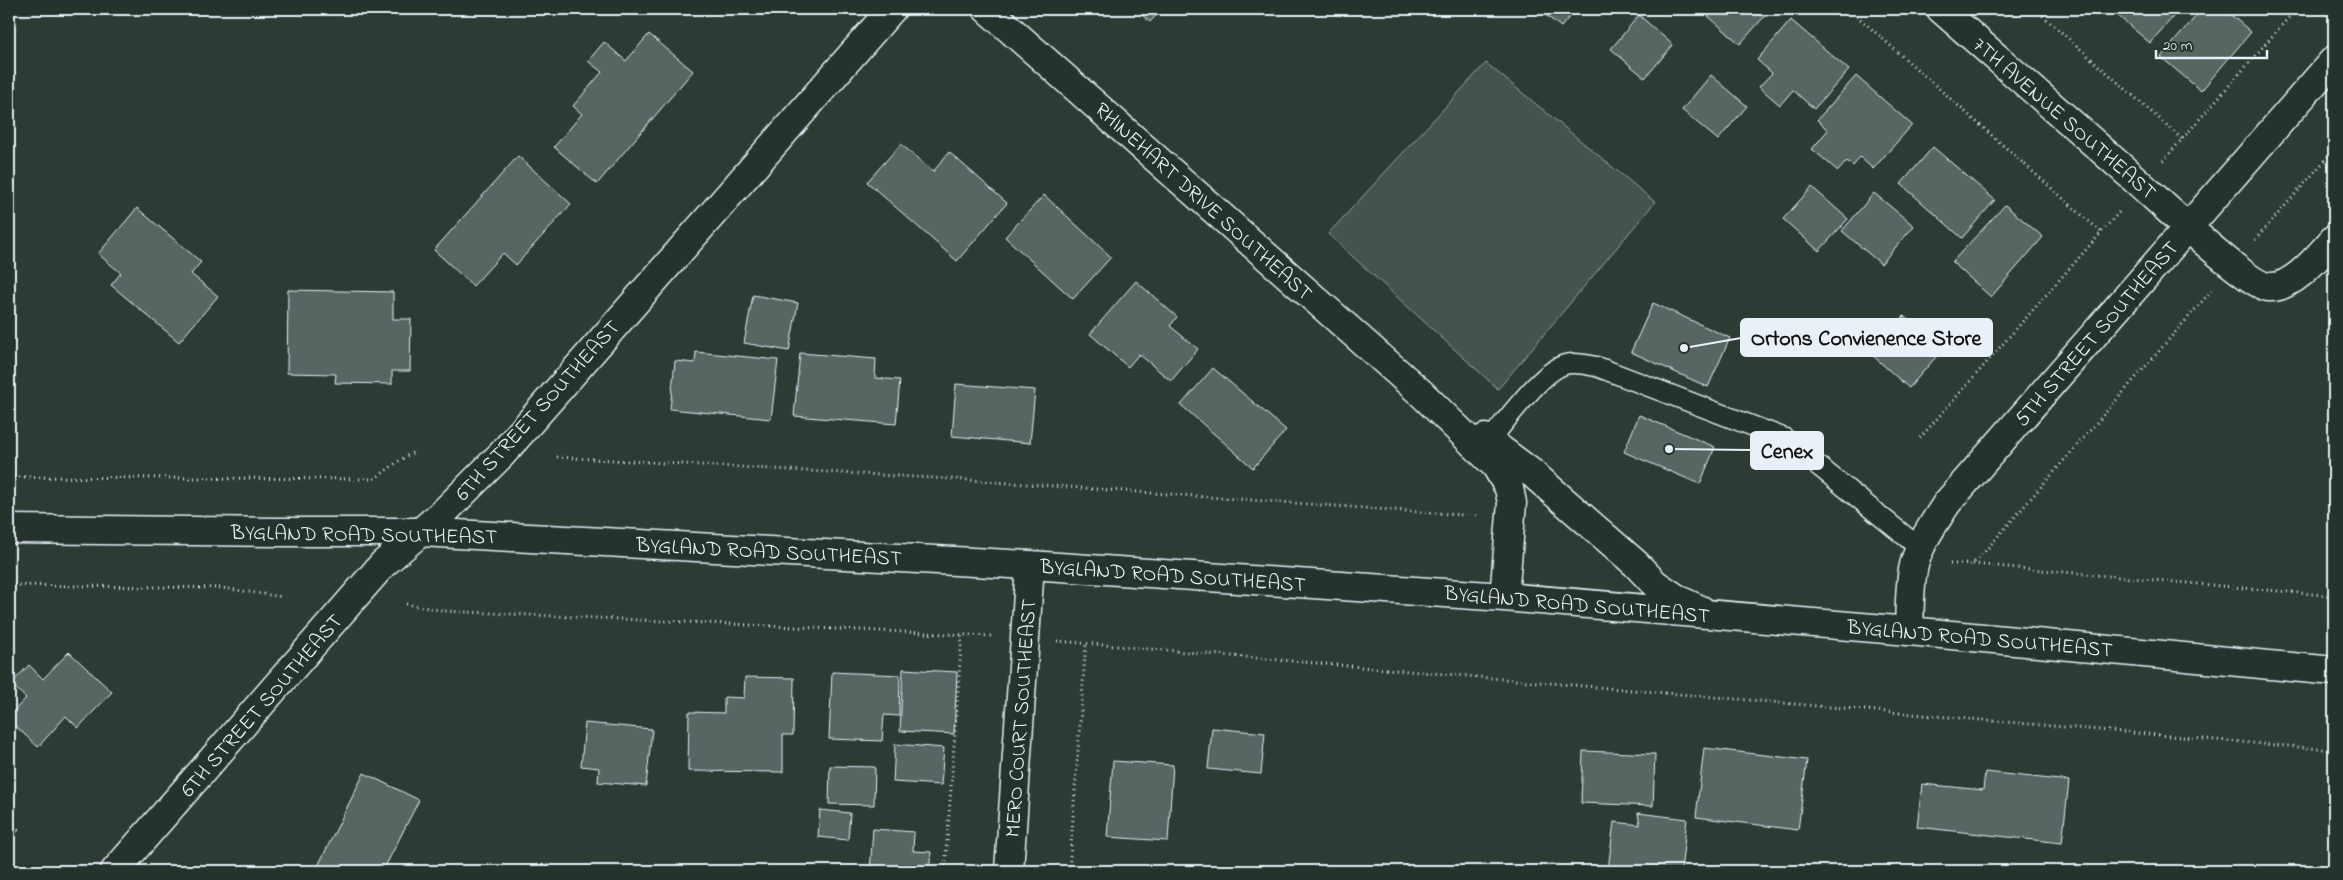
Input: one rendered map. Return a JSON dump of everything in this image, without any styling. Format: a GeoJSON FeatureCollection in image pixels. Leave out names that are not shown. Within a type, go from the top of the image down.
{"type":"FeatureCollection","features":[{"type":"Feature","properties":{"kind":"street","name":"6TH STREET SOUTHEAST"},"geometry":{"type":"LineString","coordinates":[[114,871],[384,564],[445,511],[502,454],[892,9]]}},
{"type":"Feature","properties":{"kind":"street","name":"RHINEHART DRIVE SOUTHEAST"},"geometry":{"type":"LineString","coordinates":[[987,9],[1421,393],[1485,446],[1533,474],[1636,564],[1655,584],[1679,600],[1711,616]]}},
{"type":"Feature","properties":{"kind":"street","name":"7TH AVENUE SOUTHEAST"},"geometry":{"type":"LineString","coordinates":[[1941,9],[2188,227],[2252,279],[2269,287],[2286,284],[2301,273],[2334,239]]}},
{"type":"Feature","properties":{"kind":"street","name":"5TH STREET SOUTHEAST"},"geometry":{"type":"LineString","coordinates":[[1909,631],[1910,589],[1918,557],[1927,535],[1947,503],[2334,60]]}},
{"type":"Feature","properties":{"kind":"street","name":"RHINEHART DRIVE SOUTHEAST"},"geometry":{"type":"LineString","coordinates":[[1485,446],[1509,488],[1512,504],[1504,598]]}},
{"type":"Feature","properties":{"kind":"street","name":"BYGLAND ROAD SOUTHEAST"},"geometry":{"type":"LineString","coordinates":[[9,529],[420,532],[1030,565],[1504,598],[1909,631],[2334,671]]}},
{"type":"Feature","properties":{"kind":"street","name":"MERO COURT SOUTHEAST"},"geometry":{"type":"LineString","coordinates":[[1009,871],[1030,565]]}},
{"type":"Feature","properties":{"kind":"lane"},"geometry":{"type":"LineString","coordinates":[[1485,446],[1542,380],[1556,368],[1567,364],[1583,363],[1784,438],[1918,557]]}},
{"type":"Feature","properties":{"kind":"path"},"geometry":{"type":"LineString","coordinates":[[1849,9],[2101,232]]}},
{"type":"Feature","properties":{"kind":"path"},"geometry":{"type":"LineString","coordinates":[[2035,9],[2182,139]]}},
{"type":"Feature","properties":{"kind":"path"},"geometry":{"type":"LineString","coordinates":[[1920,438],[2296,9]]}},
{"type":"Feature","properties":{"kind":"path"},"geometry":{"type":"LineString","coordinates":[[1972,564],[2334,150]]}},
{"type":"Feature","properties":{"kind":"path"},"geometry":{"type":"LineString","coordinates":[[9,477],[373,479],[389,471],[403,457],[415,452]]}},
{"type":"Feature","properties":{"kind":"path"},"geometry":{"type":"LineString","coordinates":[[557,457],[988,481],[1460,513],[1510,521]]}},
{"type":"Feature","properties":{"kind":"path"},"geometry":{"type":"LineString","coordinates":[[1918,557],[1972,564],[2334,596]]}},
{"type":"Feature","properties":{"kind":"path"},"geometry":{"type":"LineString","coordinates":[[9,585],[223,588],[282,597]]}},
{"type":"Feature","properties":{"kind":"path"},"geometry":{"type":"LineString","coordinates":[[406,604],[445,612],[962,634],[1086,642],[2334,750]]}},
{"type":"Feature","properties":{"kind":"path"},"geometry":{"type":"LineString","coordinates":[[945,871],[962,634]]}},
{"type":"Feature","properties":{"kind":"path"},"geometry":{"type":"LineString","coordinates":[[1069,871],[1086,642]]}},
{"type":"Feature","properties":{"kind":"shaded area"},"geometry":{"type":"Polygon","coordinates":[[[1486,63],[1655,202],[1498,389],[1328,234],[1486,63]]]}},
{"type":"Feature","properties":{"kind":"building"},"geometry":{"type":"Polygon","coordinates":[[[1135,9],[1162,9],[1150,22],[1135,9]]]}},
{"type":"Feature","properties":{"kind":"building"},"geometry":{"type":"Polygon","coordinates":[[[1538,9],[1576,9],[1561,27],[1538,9]]]}},
{"type":"Feature","properties":{"kind":"building"},"geometry":{"type":"Polygon","coordinates":[[[1700,9],[1771,9],[1740,44],[1700,9]]]}},
{"type":"Feature","properties":{"kind":"building"},"geometry":{"type":"Polygon","coordinates":[[[2110,9],[2180,9],[2150,43],[2110,9]]]}},
{"type":"Feature","properties":{"kind":"building"},"geometry":{"type":"Polygon","coordinates":[[[2202,9],[2224,9],[2251,32],[2201,91],[2161,57],[2202,9]]]}},
{"type":"Feature","properties":{"kind":"building"},"geometry":{"type":"Polygon","coordinates":[[[1639,15],[1673,45],[1645,78],[1611,49],[1639,15]]]}},
{"type":"Feature","properties":{"kind":"building"},"geometry":{"type":"Polygon","coordinates":[[[1791,20],[1849,70],[1814,109],[1793,90],[1780,105],[1759,87],[1772,73],[1757,60],[1791,20]]]}},
{"type":"Feature","properties":{"kind":"building"},"geometry":{"type":"Polygon","coordinates":[[[649,34],[693,71],[597,184],[554,147],[582,114],[573,106],[602,72],[588,61],[604,42],[626,61],[649,34]]]}},
{"type":"Feature","properties":{"kind":"building"},"geometry":{"type":"Polygon","coordinates":[[[1711,75],[1747,106],[1718,140],[1682,110],[1711,75]]]}},
{"type":"Feature","properties":{"kind":"building"},"geometry":{"type":"Polygon","coordinates":[[[1856,76],[1912,125],[1873,169],[1860,157],[1853,166],[1847,161],[1838,171],[1812,149],[1828,130],[1817,120],[1856,76]]]}},
{"type":"Feature","properties":{"kind":"building"},"geometry":{"type":"Polygon","coordinates":[[[901,144],[933,172],[949,152],[1007,203],[957,261],[867,182],[901,144]]]}},
{"type":"Feature","properties":{"kind":"building"},"geometry":{"type":"Polygon","coordinates":[[[1933,147],[1995,200],[1962,238],[1901,184],[1933,147]]]}},
{"type":"Feature","properties":{"kind":"building"},"geometry":{"type":"Polygon","coordinates":[[[518,156],[571,204],[516,265],[503,253],[473,286],[434,250],[518,156]]]}},
{"type":"Feature","properties":{"kind":"building"},"geometry":{"type":"Polygon","coordinates":[[[1812,187],[1848,219],[1819,251],[1783,219],[1812,187]]]}},
{"type":"Feature","properties":{"kind":"building"},"geometry":{"type":"Polygon","coordinates":[[[1874,193],[1914,226],[1881,264],[1842,231],[1874,193]]]}},
{"type":"Feature","properties":{"kind":"building"},"geometry":{"type":"Polygon","coordinates":[[[1044,195],[1111,257],[1073,299],[1005,237],[1044,195]]]}},
{"type":"Feature","properties":{"kind":"building"},"geometry":{"type":"Polygon","coordinates":[[[2005,205],[2043,237],[1991,297],[1952,262],[2005,205]]]}},
{"type":"Feature","properties":{"kind":"building"},"geometry":{"type":"Polygon","coordinates":[[[137,208],[201,262],[191,274],[218,296],[179,342],[111,285],[121,273],[98,254],[137,208]]]}},
{"type":"Feature","properties":{"kind":"building"},"geometry":{"type":"Polygon","coordinates":[[[1136,281],[1177,317],[1170,326],[1198,349],[1171,381],[1139,354],[1128,367],[1090,334],[1136,281]]]}},
{"type":"Feature","properties":{"kind":"building"},"geometry":{"type":"Polygon","coordinates":[[[288,290],[393,292],[393,319],[411,319],[410,371],[392,371],[392,384],[335,383],[336,374],[287,373],[288,290]]]}},
{"type":"Feature","properties":{"kind":"building"},"geometry":{"type":"Polygon","coordinates":[[[753,295],[798,303],[789,351],[744,343],[753,295]]]}},
{"type":"Feature","properties":{"kind":"building"},"geometry":{"type":"Polygon","coordinates":[[[1653,303],[1730,338],[1708,387],[1631,352],[1653,303]]]}},
{"type":"Feature","properties":{"kind":"building"},"geometry":{"type":"Polygon","coordinates":[[[1904,316],[1942,350],[1909,388],[1871,354],[1904,316]]]}},
{"type":"Feature","properties":{"kind":"building"},"geometry":{"type":"Polygon","coordinates":[[[696,352],[778,360],[771,419],[670,409],[675,361],[695,363],[696,352]]]}},
{"type":"Feature","properties":{"kind":"building"},"geometry":{"type":"Polygon","coordinates":[[[800,353],[876,359],[875,378],[900,380],[896,424],[794,416],[800,353]]]}},
{"type":"Feature","properties":{"kind":"building"},"geometry":{"type":"Polygon","coordinates":[[[1213,368],[1286,430],[1253,468],[1181,405],[1213,368]]]}},
{"type":"Feature","properties":{"kind":"building"},"geometry":{"type":"Polygon","coordinates":[[[956,384],[1035,390],[1030,443],[952,436],[956,384]]]}},
{"type":"Feature","properties":{"kind":"building"},"geometry":{"type":"Polygon","coordinates":[[[1639,415],[1715,447],[1700,484],[1624,452],[1639,415]]]}},
{"type":"Feature","properties":{"kind":"building"},"geometry":{"type":"Polygon","coordinates":[[[69,652],[112,692],[78,728],[66,716],[38,747],[9,720],[9,716],[26,698],[11,684],[29,665],[43,679],[69,652]]]}},
{"type":"Feature","properties":{"kind":"building"},"geometry":{"type":"Polygon","coordinates":[[[903,669],[957,672],[954,734],[900,731],[903,669]]]}},
{"type":"Feature","properties":{"kind":"building"},"geometry":{"type":"Polygon","coordinates":[[[832,672],[900,675],[899,716],[884,715],[882,741],[829,739],[832,672]]]}},
{"type":"Feature","properties":{"kind":"building"},"geometry":{"type":"Polygon","coordinates":[[[745,677],[794,678],[793,735],[783,735],[783,772],[688,771],[689,712],[724,713],[724,697],[744,698],[745,677]]]}},
{"type":"Feature","properties":{"kind":"building"},"geometry":{"type":"Polygon","coordinates":[[[585,723],[652,729],[646,786],[598,782],[599,768],[581,766],[585,723]]]}},
{"type":"Feature","properties":{"kind":"building"},"geometry":{"type":"Polygon","coordinates":[[[1212,728],[1265,733],[1261,774],[1208,769],[1212,728]]]}},
{"type":"Feature","properties":{"kind":"building"},"geometry":{"type":"Polygon","coordinates":[[[895,744],[944,748],[941,785],[893,782],[895,744]]]}},
{"type":"Feature","properties":{"kind":"building"},"geometry":{"type":"Polygon","coordinates":[[[1704,748],[1807,760],[1798,830],[1696,817],[1704,748]]]}},
{"type":"Feature","properties":{"kind":"building"},"geometry":{"type":"Polygon","coordinates":[[[1583,751],[1655,754],[1653,806],[1581,803],[1583,751]]]}},
{"type":"Feature","properties":{"kind":"building"},"geometry":{"type":"Polygon","coordinates":[[[1113,761],[1173,765],[1168,841],[1107,837],[1113,761]]]}},
{"type":"Feature","properties":{"kind":"building"},"geometry":{"type":"Polygon","coordinates":[[[830,766],[875,767],[874,805],[829,804],[830,766]]]}},
{"type":"Feature","properties":{"kind":"building"},"geometry":{"type":"Polygon","coordinates":[[[1985,772],[2069,781],[2062,843],[1917,827],[1922,784],[1983,790],[1985,772]]]}},
{"type":"Feature","properties":{"kind":"building"},"geometry":{"type":"Polygon","coordinates":[[[364,773],[419,800],[383,871],[318,871],[316,870],[364,773]]]}},
{"type":"Feature","properties":{"kind":"building"},"geometry":{"type":"Polygon","coordinates":[[[820,810],[850,813],[848,840],[818,837],[820,810]]]}},
{"type":"Feature","properties":{"kind":"building"},"geometry":{"type":"Polygon","coordinates":[[[1638,813],[1687,819],[1681,871],[1608,869],[1614,822],[1640,825],[1638,813]]]}},
{"type":"Feature","properties":{"kind":"building"},"geometry":{"type":"Polygon","coordinates":[[[9,821],[19,830],[9,841],[9,821]]]}},
{"type":"Feature","properties":{"kind":"building"},"geometry":{"type":"Polygon","coordinates":[[[873,829],[914,832],[913,851],[931,852],[929,871],[870,871],[873,829]]]}},
{"type":"Feature","properties":{"kind":"place","name":"Ortons Convienence Store"},"geometry":{"type":"Point","coordinates":[1684,348]}},
{"type":"Feature","properties":{"kind":"place","name":"Cenex"},"geometry":{"type":"Point","coordinates":[1669,449]}}]}
